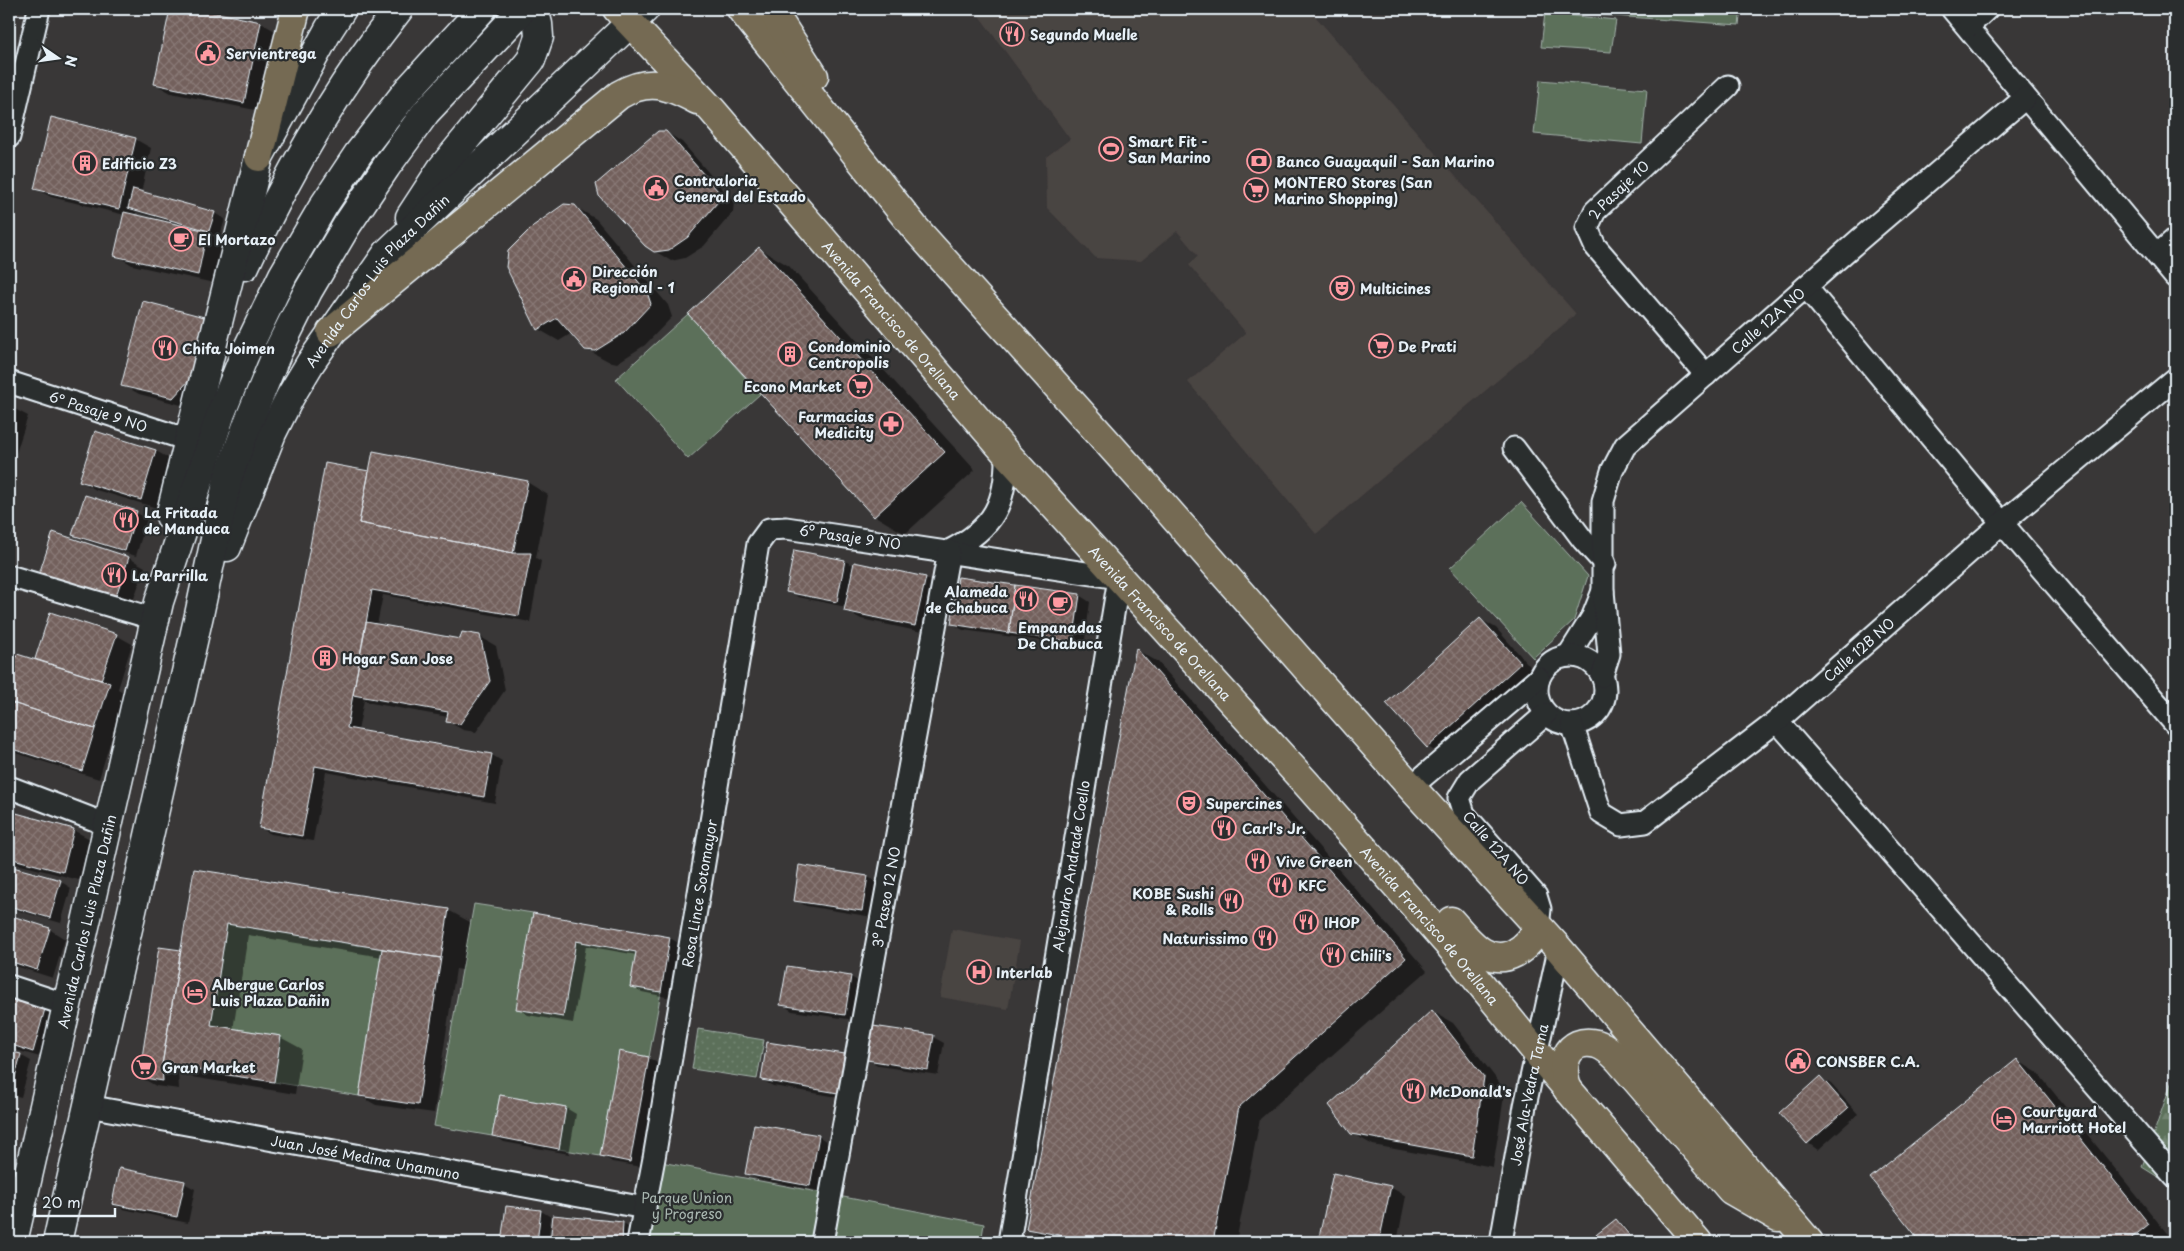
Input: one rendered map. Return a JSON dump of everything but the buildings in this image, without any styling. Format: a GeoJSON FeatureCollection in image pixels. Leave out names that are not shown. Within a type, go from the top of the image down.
{"type":"FeatureCollection","features":[{"type":"Feature","properties":{"kind":"main road"},"geometry":{"type":"LineString","coordinates":[[259,157],[296,9]]}},
{"type":"Feature","properties":{"kind":"main road","name":"Avenida Carlos Luis Plaza Dañin"},"geometry":{"type":"LineString","coordinates":[[157,611],[169,521],[259,157],[329,29],[342,9]]}},
{"type":"Feature","properties":{"kind":"main road"},"geometry":{"type":"LineString","coordinates":[[217,330],[270,212],[301,153],[341,88],[399,9]]}},
{"type":"Feature","properties":{"kind":"main road","name":"Avenida Carlos Luis Plaza Dañin"},"geometry":{"type":"LineString","coordinates":[[14,1242],[17,1186],[67,1005],[157,611],[220,413],[244,356],[283,275],[324,205],[358,154],[407,90],[482,9]]}},
{"type":"Feature","properties":{"kind":"main road","name":"Avenida Carlos Luis Plaza Dañin"},"geometry":{"type":"LineString","coordinates":[[57,1242],[199,615],[228,478],[277,353],[308,291],[347,225],[386,166],[426,112],[523,9]]}},
{"type":"Feature","properties":{"kind":"main road"},"geometry":{"type":"LineString","coordinates":[[388,252],[442,168],[531,60],[539,37],[534,9]]}},
{"type":"Feature","properties":{"kind":"main road"},"geometry":{"type":"LineString","coordinates":[[741,9],[914,227],[1558,949],[1802,1234]]}},
{"type":"Feature","properties":{"kind":"main road"},"geometry":{"type":"LineString","coordinates":[[771,9],[914,227]]}},
{"type":"Feature","properties":{"kind":"main road","name":"Avenida Carlos Luis Plaza Dañin"},"geometry":{"type":"LineString","coordinates":[[199,615],[272,433],[290,397],[331,332],[388,252],[631,13]]}},
{"type":"Feature","properties":{"kind":"main road","name":"Avenida Francisco de Orellana"},"geometry":{"type":"LineString","coordinates":[[631,13],[1006,453],[1306,783],[1449,945],[1568,1090],[1698,1242]]}},
{"type":"Feature","properties":{"kind":"main road"},"geometry":{"type":"LineString","coordinates":[[331,332],[620,95],[637,86],[656,84],[683,92],[712,110]]}},
{"type":"Feature","properties":{"kind":"main road"},"geometry":{"type":"LineString","coordinates":[[1306,783],[1361,821],[1398,864],[1481,953],[1497,958],[1512,954],[1527,945],[1538,927]]}},
{"type":"Feature","properties":{"kind":"main road"},"geometry":{"type":"LineString","coordinates":[[1568,1090],[1563,1069],[1569,1053],[1584,1044],[1599,1045],[1606,1048],[1619,1060],[1731,1190],[1802,1234]]}},
{"type":"Feature","properties":{"kind":"street"},"geometry":{"type":"LineString","coordinates":[[9,137],[39,9]]}},
{"type":"Feature","properties":{"kind":"street"},"geometry":{"type":"LineString","coordinates":[[1952,9],[2024,98],[2175,277]]}},
{"type":"Feature","properties":{"kind":"street"},"geometry":{"type":"LineString","coordinates":[[1968,27],[1987,9]]}},
{"type":"Feature","properties":{"kind":"street","name":"2 Pasaje 10"},"geometry":{"type":"LineString","coordinates":[[1706,375],[1595,246],[1587,228],[1595,211],[1728,86]]}},
{"type":"Feature","properties":{"kind":"street","name":"Calle 12A NO"},"geometry":{"type":"LineString","coordinates":[[1602,676],[1609,654],[1603,591],[1603,501],[1612,471],[1625,446],[2024,98]]}},
{"type":"Feature","properties":{"kind":"street"},"geometry":{"type":"LineString","coordinates":[[2157,255],[2175,239]]}},
{"type":"Feature","properties":{"kind":"street"},"geometry":{"type":"LineString","coordinates":[[1806,287],[2002,523],[2175,724]]}},
{"type":"Feature","properties":{"kind":"street","name":"Calle 12B NO"},"geometry":{"type":"LineString","coordinates":[[1572,724],[1601,813],[1621,826],[1646,822],[1777,721],[2002,523],[2175,379]]}},
{"type":"Feature","properties":{"kind":"street","name":"6° Pasaje 9 NO"},"geometry":{"type":"LineString","coordinates":[[9,382],[188,440]]}},
{"type":"Feature","properties":{"kind":"street"},"geometry":{"type":"LineString","coordinates":[[1514,448],[1583,540],[1604,564]]}},
{"type":"Feature","properties":{"kind":"street"},"geometry":{"type":"LineString","coordinates":[[949,551],[971,540],[988,523],[1001,502],[1006,477],[1006,453]]}},
{"type":"Feature","properties":{"kind":"street","name":"6º Pasaje 9 NO"},"geometry":{"type":"LineString","coordinates":[[758,544],[769,529],[786,528],[1119,578]]}},
{"type":"Feature","properties":{"kind":"street","name":"Rosa Lince Sotomayor"},"geometry":{"type":"LineString","coordinates":[[638,1242],[758,544]]}},
{"type":"Feature","properties":{"kind":"street","name":"3º Paseo 12 NO"},"geometry":{"type":"LineString","coordinates":[[822,1242],[949,551]]}},
{"type":"Feature","properties":{"kind":"street"},"geometry":{"type":"LineString","coordinates":[[9,576],[157,611]]}},
{"type":"Feature","properties":{"kind":"street","name":"Alejandro Andrade Coello"},"geometry":{"type":"LineString","coordinates":[[1009,1242],[1119,578]]}},
{"type":"Feature","properties":{"kind":"street","name":"Calle 12A NO"},"geometry":{"type":"LineString","coordinates":[[1568,656],[1593,616],[1603,591]]}},
{"type":"Feature","properties":{"kind":"street"},"geometry":{"type":"LineString","coordinates":[[1411,786],[1539,678],[1550,663],[1568,656],[1584,659],[1592,663],[1602,676],[1605,693],[1599,710],[1591,718],[1582,722],[1572,724],[1554,720],[1546,714],[1538,698],[1539,678]]}},
{"type":"Feature","properties":{"kind":"street","name":"Calle 12A NO"},"geometry":{"type":"LineString","coordinates":[[1538,927],[1540,909],[1536,896],[1464,814],[1459,798],[1470,780],[1546,714]]}},
{"type":"Feature","properties":{"kind":"street"},"geometry":{"type":"LineString","coordinates":[[1777,721],[2175,1177]]}},
{"type":"Feature","properties":{"kind":"street"},"geometry":{"type":"LineString","coordinates":[[9,787],[108,824]]}},
{"type":"Feature","properties":{"kind":"street","name":"José Ala-Vedra Tama"},"geometry":{"type":"LineString","coordinates":[[1501,1242],[1510,1184],[1558,949]]}},
{"type":"Feature","properties":{"kind":"street"},"geometry":{"type":"LineString","coordinates":[[9,986],[67,1005]]}},
{"type":"Feature","properties":{"kind":"street","name":"Juan José Medina Unamuno"},"geometry":{"type":"LineString","coordinates":[[88,1106],[645,1208]]}},
{"type":"Feature","properties":{"kind":"shaded area"},"geometry":{"type":"Polygon","coordinates":[[[974,9],[1309,9],[1576,314],[1316,534],[1188,382],[1246,333],[1189,265],[1198,256],[1177,231],[1141,261],[1096,258],[1047,208],[1046,157],[1070,139],[974,9]]]}},
{"type":"Feature","properties":{"kind":"shaded area","name":"Interlab"},"geometry":{"type":"Polygon","coordinates":[[[952,929],[1020,941],[1008,1009],[940,997],[952,929]]]}},
{"type":"Feature","properties":{"kind":"green space"},"geometry":{"type":"Polygon","coordinates":[[[1601,9],[1741,9],[1739,25],[1600,15],[1601,9]]]}},
{"type":"Feature","properties":{"kind":"green space"},"geometry":{"type":"Polygon","coordinates":[[[1545,13],[1616,20],[1611,52],[1541,47],[1545,13]]]}},
{"type":"Feature","properties":{"kind":"green space"},"geometry":{"type":"Polygon","coordinates":[[[1540,80],[1647,89],[1642,144],[1534,134],[1540,80]]]}},
{"type":"Feature","properties":{"kind":"green space"},"geometry":{"type":"Polygon","coordinates":[[[688,314],[760,394],[688,459],[616,379],[688,314]]]}},
{"type":"Feature","properties":{"kind":"green space"},"geometry":{"type":"Polygon","coordinates":[[[1521,502],[1588,576],[1574,620],[1533,658],[1450,568],[1521,502]]]}},
{"type":"Feature","properties":{"kind":"green space"},"geometry":{"type":"Polygon","coordinates":[[[474,904],[533,913],[517,1009],[563,1017],[576,941],[636,952],[630,987],[661,992],[649,1057],[619,1052],[600,1156],[559,1149],[566,1107],[500,1095],[492,1136],[434,1126],[474,904]]]}},
{"type":"Feature","properties":{"kind":"green space"},"geometry":{"type":"Polygon","coordinates":[[[227,924],[382,949],[359,1096],[274,1082],[281,1036],[211,1025],[227,924]]]}},
{"type":"Feature","properties":{"kind":"green space"},"geometry":{"type":"Polygon","coordinates":[[[698,1029],[764,1040],[757,1079],[692,1069],[698,1029]]]}},
{"type":"Feature","properties":{"kind":"green space"},"geometry":{"type":"Polygon","coordinates":[[[2175,1072],[2175,1186],[2174,1187],[2142,1167],[2175,1072]]]}},
{"type":"Feature","properties":{"kind":"green space","name":"Parque Union y Progreso"},"geometry":{"type":"Polygon","coordinates":[[[656,1161],[984,1224],[981,1242],[641,1242],[656,1161]]]}},
{"type":"Feature","properties":{"kind":"place","name":"Segundo Muelle"},"geometry":{"type":"Point","coordinates":[1012,34]}},
{"type":"Feature","properties":{"kind":"place","name":"Servientrega"},"geometry":{"type":"Point","coordinates":[208,53]}},
{"type":"Feature","properties":{"kind":"place","name":"Smart Fit - San Marino"},"geometry":{"type":"Point","coordinates":[1111,149]}},
{"type":"Feature","properties":{"kind":"place","name":"Banco Guayaquil - San Marino"},"geometry":{"type":"Point","coordinates":[1259,161]}},
{"type":"Feature","properties":{"kind":"place","name":"Edificio Z3"},"geometry":{"type":"Point","coordinates":[85,163]}},
{"type":"Feature","properties":{"kind":"place","name":"Contraloria General del Estado"},"geometry":{"type":"Point","coordinates":[656,188]}},
{"type":"Feature","properties":{"kind":"place","name":"MONTERO Stores (San Marino Shopping)"},"geometry":{"type":"Point","coordinates":[1256,190]}},
{"type":"Feature","properties":{"kind":"place","name":"El Mortazo"},"geometry":{"type":"Point","coordinates":[181,239]}},
{"type":"Feature","properties":{"kind":"place","name":"Dirección Regional - 1"},"geometry":{"type":"Point","coordinates":[574,279]}},
{"type":"Feature","properties":{"kind":"place","name":"Multicines"},"geometry":{"type":"Point","coordinates":[1342,288]}},
{"type":"Feature","properties":{"kind":"place","name":"De Prati"},"geometry":{"type":"Point","coordinates":[1381,346]}},
{"type":"Feature","properties":{"kind":"place","name":"Chifa Joimen"},"geometry":{"type":"Point","coordinates":[165,348]}},
{"type":"Feature","properties":{"kind":"place","name":"Condominio Centropolis"},"geometry":{"type":"Point","coordinates":[790,354]}},
{"type":"Feature","properties":{"kind":"place","name":"Econo Market"},"geometry":{"type":"Point","coordinates":[860,386]}},
{"type":"Feature","properties":{"kind":"place","name":"Farmacias Medicity"},"geometry":{"type":"Point","coordinates":[891,424]}},
{"type":"Feature","properties":{"kind":"place","name":"La Fritada de Manduca"},"geometry":{"type":"Point","coordinates":[126,520]}},
{"type":"Feature","properties":{"kind":"place","name":"La Parrilla"},"geometry":{"type":"Point","coordinates":[114,575]}},
{"type":"Feature","properties":{"kind":"place","name":"Alameda de Chabuca"},"geometry":{"type":"Point","coordinates":[1026,599]}},
{"type":"Feature","properties":{"kind":"place","name":"Empanadas De Chabuca"},"geometry":{"type":"Point","coordinates":[1060,603]}},
{"type":"Feature","properties":{"kind":"place","name":"Hogar San Jose"},"geometry":{"type":"Point","coordinates":[325,658]}},
{"type":"Feature","properties":{"kind":"place","name":"Supercines"},"geometry":{"type":"Point","coordinates":[1189,803]}},
{"type":"Feature","properties":{"kind":"place","name":"Carl's Jr."},"geometry":{"type":"Point","coordinates":[1224,828]}},
{"type":"Feature","properties":{"kind":"place","name":"Vive Green"},"geometry":{"type":"Point","coordinates":[1258,861]}},
{"type":"Feature","properties":{"kind":"place","name":"KFC"},"geometry":{"type":"Point","coordinates":[1280,885]}},
{"type":"Feature","properties":{"kind":"place","name":"KOBE Sushi & Rolls"},"geometry":{"type":"Point","coordinates":[1231,901]}},
{"type":"Feature","properties":{"kind":"place","name":"IHOP"},"geometry":{"type":"Point","coordinates":[1306,922]}},
{"type":"Feature","properties":{"kind":"place","name":"Naturissimo"},"geometry":{"type":"Point","coordinates":[1265,938]}},
{"type":"Feature","properties":{"kind":"place","name":"Chili's"},"geometry":{"type":"Point","coordinates":[1333,955]}},
{"type":"Feature","properties":{"kind":"place","name":"Interlab"},"geometry":{"type":"Point","coordinates":[979,972]}},
{"type":"Feature","properties":{"kind":"place","name":"Albergue Carlos Luis Plaza Dañin"},"geometry":{"type":"Point","coordinates":[195,992]}},
{"type":"Feature","properties":{"kind":"place","name":"CONSBER C.A."},"geometry":{"type":"Point","coordinates":[1798,1061]}},
{"type":"Feature","properties":{"kind":"place","name":"Gran Market"},"geometry":{"type":"Point","coordinates":[144,1067]}},
{"type":"Feature","properties":{"kind":"place","name":"McDonald's"},"geometry":{"type":"Point","coordinates":[1413,1091]}},
{"type":"Feature","properties":{"kind":"place","name":"Courtyard Marriott Hotel"},"geometry":{"type":"Point","coordinates":[2004,1119]}}]}
